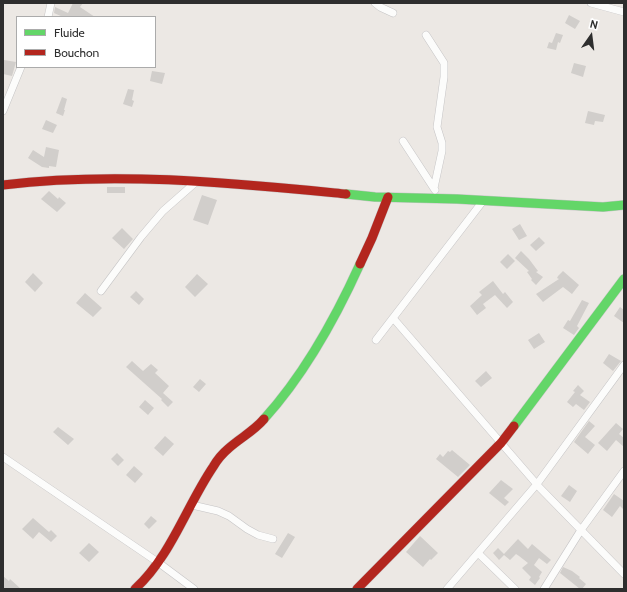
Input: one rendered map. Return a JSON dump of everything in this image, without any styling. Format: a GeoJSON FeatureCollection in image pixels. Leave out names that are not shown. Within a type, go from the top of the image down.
{"type":"FeatureCollection","features":[{"type":"Feature","properties":{"kind":"street"},"geometry":{"type":"LineString","coordinates":[[48,16],[51,3]]}},
{"type":"Feature","properties":{"kind":"street"},"geometry":{"type":"LineString","coordinates":[[375,3],[393,13]]}},
{"type":"Feature","properties":{"kind":"street"},"geometry":{"type":"LineString","coordinates":[[591,3],[624,12]]}},
{"type":"Feature","properties":{"kind":"street"},"geometry":{"type":"LineString","coordinates":[[426,36],[444,63],[444,77],[437,127],[442,143],[442,151],[434,188]]}},
{"type":"Feature","properties":{"kind":"street"},"geometry":{"type":"LineString","coordinates":[[3,111],[21,68]]}},
{"type":"Feature","properties":{"kind":"street"},"geometry":{"type":"LineString","coordinates":[[403,141],[434,188],[439,199]]}},
{"type":"Feature","properties":{"kind":"street"},"geometry":{"type":"LineString","coordinates":[[3,185],[111,178],[229,183],[388,197],[603,207],[624,205]]}},
{"type":"Feature","properties":{"kind":"street"},"geometry":{"type":"LineString","coordinates":[[101,291],[141,237],[163,211],[196,182]]}},
{"type":"Feature","properties":{"kind":"street"},"geometry":{"type":"LineString","coordinates":[[135,589],[147,578],[159,563],[213,467],[228,449],[259,425],[278,404],[299,376],[344,299],[372,238],[388,197]]}},
{"type":"Feature","properties":{"kind":"street"},"geometry":{"type":"LineString","coordinates":[[376,340],[482,201]]}},
{"type":"Feature","properties":{"kind":"street"},"geometry":{"type":"LineString","coordinates":[[357,589],[501,443],[624,279]]}},
{"type":"Feature","properties":{"kind":"street"},"geometry":{"type":"LineString","coordinates":[[393,318],[537,484],[624,574]]}},
{"type":"Feature","properties":{"kind":"street"},"geometry":{"type":"LineString","coordinates":[[448,589],[537,484],[624,365]]}},
{"type":"Feature","properties":{"kind":"street"},"geometry":{"type":"LineString","coordinates":[[3,457],[159,563],[194,589]]}},
{"type":"Feature","properties":{"kind":"street"},"geometry":{"type":"LineString","coordinates":[[544,589],[581,530],[622,480],[624,472]]}},
{"type":"Feature","properties":{"kind":"street"},"geometry":{"type":"LineString","coordinates":[[192,505],[218,511],[229,516],[258,535],[273,539]]}},
{"type":"Feature","properties":{"kind":"street"},"geometry":{"type":"LineString","coordinates":[[478,553],[515,589]]}},
{"type":"Feature","properties":{"kind":"building"},"geometry":{"type":"Polygon","coordinates":[[[73,3],[83,3],[80,7],[94,16],[61,16],[54,13],[55,7],[68,13],[73,3]]]}},
{"type":"Feature","properties":{"kind":"building"},"geometry":{"type":"Polygon","coordinates":[[[569,15],[580,21],[575,29],[565,23],[569,15]]]}},
{"type":"Feature","properties":{"kind":"building"},"geometry":{"type":"Polygon","coordinates":[[[556,33],[563,35],[560,43],[558,42],[556,50],[547,48],[549,42],[552,43],[556,33]]]}},
{"type":"Feature","properties":{"kind":"building"},"geometry":{"type":"Polygon","coordinates":[[[4,60],[16,62],[12,76],[3,74],[4,60]]]}},
{"type":"Feature","properties":{"kind":"building"},"geometry":{"type":"Polygon","coordinates":[[[574,63],[586,66],[583,77],[571,73],[574,63]]]}},
{"type":"Feature","properties":{"kind":"building"},"geometry":{"type":"Polygon","coordinates":[[[152,71],[165,73],[162,84],[150,81],[152,71]]]}},
{"type":"Feature","properties":{"kind":"building"},"geometry":{"type":"Polygon","coordinates":[[[128,89],[134,90],[132,100],[134,101],[132,107],[123,104],[128,89]]]}},
{"type":"Feature","properties":{"kind":"building"},"geometry":{"type":"Polygon","coordinates":[[[62,97],[67,99],[63,116],[56,113],[62,97]]]}},
{"type":"Feature","properties":{"kind":"building"},"geometry":{"type":"Polygon","coordinates":[[[588,111],[605,115],[603,122],[595,121],[594,125],[585,123],[588,111]]]}},
{"type":"Feature","properties":{"kind":"building"},"geometry":{"type":"Polygon","coordinates":[[[46,120],[57,125],[53,133],[42,129],[46,120]]]}},
{"type":"Feature","properties":{"kind":"building"},"geometry":{"type":"Polygon","coordinates":[[[46,147],[59,150],[56,167],[42,167],[28,158],[33,150],[44,157],[46,147]]]}},
{"type":"Feature","properties":{"kind":"building"},"geometry":{"type":"Polygon","coordinates":[[[107,187],[125,187],[125,193],[107,193],[107,187]]]}},
{"type":"Feature","properties":{"kind":"building"},"geometry":{"type":"Polygon","coordinates":[[[49,191],[58,199],[59,197],[66,203],[57,212],[41,199],[49,191]]]}},
{"type":"Feature","properties":{"kind":"building"},"geometry":{"type":"Polygon","coordinates":[[[202,195],[217,200],[208,225],[193,220],[202,195]]]}},
{"type":"Feature","properties":{"kind":"building"},"geometry":{"type":"Polygon","coordinates":[[[520,224],[527,236],[519,240],[512,229],[520,224]]]}},
{"type":"Feature","properties":{"kind":"building"},"geometry":{"type":"Polygon","coordinates":[[[122,228],[133,239],[124,249],[112,238],[122,228]]]}},
{"type":"Feature","properties":{"kind":"building"},"geometry":{"type":"Polygon","coordinates":[[[539,237],[545,243],[536,251],[530,245],[539,237]]]}},
{"type":"Feature","properties":{"kind":"building"},"geometry":{"type":"Polygon","coordinates":[[[521,251],[538,271],[536,272],[543,277],[536,285],[531,280],[532,279],[527,272],[529,271],[515,258],[521,251]]]}},
{"type":"Feature","properties":{"kind":"building"},"geometry":{"type":"Polygon","coordinates":[[[508,254],[515,261],[507,269],[500,262],[508,254]]]}},
{"type":"Feature","properties":{"kind":"building"},"geometry":{"type":"Polygon","coordinates":[[[563,271],[579,285],[572,294],[563,287],[543,302],[536,294],[559,279],[557,278],[558,276],[563,271]]]}},
{"type":"Feature","properties":{"kind":"building"},"geometry":{"type":"Polygon","coordinates":[[[33,273],[43,283],[35,292],[25,282],[33,273]]]}},
{"type":"Feature","properties":{"kind":"building"},"geometry":{"type":"Polygon","coordinates":[[[197,274],[208,284],[195,297],[185,287],[197,274]]]}},
{"type":"Feature","properties":{"kind":"building"},"geometry":{"type":"Polygon","coordinates":[[[493,281],[503,294],[505,292],[513,302],[507,308],[495,295],[483,304],[486,308],[477,315],[470,306],[482,295],[479,292],[493,281]]]}},
{"type":"Feature","properties":{"kind":"building"},"geometry":{"type":"Polygon","coordinates":[[[136,291],[144,299],[139,305],[130,297],[136,291]]]}},
{"type":"Feature","properties":{"kind":"building"},"geometry":{"type":"Polygon","coordinates":[[[85,293],[102,308],[93,317],[76,303],[85,293]]]}},
{"type":"Feature","properties":{"kind":"building"},"geometry":{"type":"Polygon","coordinates":[[[582,300],[589,303],[577,326],[579,328],[574,335],[563,328],[568,320],[570,321],[582,300]]]}},
{"type":"Feature","properties":{"kind":"building"},"geometry":{"type":"Polygon","coordinates":[[[620,307],[624,310],[624,323],[614,316],[620,307]]]}},
{"type":"Feature","properties":{"kind":"building"},"geometry":{"type":"Polygon","coordinates":[[[539,333],[545,342],[534,349],[528,340],[539,333]]]}},
{"type":"Feature","properties":{"kind":"building"},"geometry":{"type":"Polygon","coordinates":[[[609,354],[621,361],[613,371],[603,363],[609,354]]]}},
{"type":"Feature","properties":{"kind":"building"},"geometry":{"type":"Polygon","coordinates":[[[132,361],[143,371],[151,364],[158,370],[155,373],[169,386],[163,393],[173,402],[168,407],[161,400],[162,399],[126,367],[132,361]]]}},
{"type":"Feature","properties":{"kind":"building"},"geometry":{"type":"Polygon","coordinates":[[[486,371],[492,378],[481,387],[475,381],[486,371]]]}},
{"type":"Feature","properties":{"kind":"building"},"geometry":{"type":"Polygon","coordinates":[[[200,379],[206,384],[199,392],[193,387],[200,379]]]}},
{"type":"Feature","properties":{"kind":"building"},"geometry":{"type":"Polygon","coordinates":[[[578,385],[584,391],[580,395],[590,402],[584,410],[576,404],[573,407],[567,402],[575,392],[573,391],[578,385]]]}},
{"type":"Feature","properties":{"kind":"building"},"geometry":{"type":"Polygon","coordinates":[[[145,400],[154,408],[148,415],[139,407],[145,400]]]}},
{"type":"Feature","properties":{"kind":"building"},"geometry":{"type":"Polygon","coordinates":[[[589,421],[595,426],[585,437],[595,445],[588,454],[574,442],[589,421]]]}},
{"type":"Feature","properties":{"kind":"building"},"geometry":{"type":"Polygon","coordinates":[[[616,423],[623,429],[619,434],[624,438],[624,447],[616,440],[607,451],[598,443],[616,423]]]}},
{"type":"Feature","properties":{"kind":"building"},"geometry":{"type":"Polygon","coordinates":[[[58,427],[74,439],[68,445],[53,432],[58,427]]]}},
{"type":"Feature","properties":{"kind":"building"},"geometry":{"type":"Polygon","coordinates":[[[165,436],[174,444],[163,456],[154,448],[165,436]]]}},
{"type":"Feature","properties":{"kind":"building"},"geometry":{"type":"Polygon","coordinates":[[[452,450],[470,465],[458,477],[436,459],[440,454],[443,457],[448,451],[450,452],[452,450]]]}},
{"type":"Feature","properties":{"kind":"building"},"geometry":{"type":"Polygon","coordinates":[[[117,453],[124,460],[118,466],[111,459],[117,453]]]}},
{"type":"Feature","properties":{"kind":"building"},"geometry":{"type":"Polygon","coordinates":[[[134,466],[143,474],[135,483],[126,475],[134,466]]]}},
{"type":"Feature","properties":{"kind":"building"},"geometry":{"type":"Polygon","coordinates":[[[501,480],[513,489],[504,498],[509,502],[505,506],[489,493],[501,480]]]}},
{"type":"Feature","properties":{"kind":"building"},"geometry":{"type":"Polygon","coordinates":[[[569,485],[577,491],[570,502],[561,496],[569,485]]]}},
{"type":"Feature","properties":{"kind":"building"},"geometry":{"type":"Polygon","coordinates":[[[614,494],[624,501],[624,510],[620,506],[612,517],[603,510],[614,494]]]}},
{"type":"Feature","properties":{"kind":"building"},"geometry":{"type":"Polygon","coordinates":[[[151,516],[157,521],[149,529],[144,524],[151,516]]]}},
{"type":"Feature","properties":{"kind":"building"},"geometry":{"type":"Polygon","coordinates":[[[33,518],[49,532],[51,530],[57,536],[51,542],[39,532],[33,539],[22,529],[33,518]]]}},
{"type":"Feature","properties":{"kind":"building"},"geometry":{"type":"Polygon","coordinates":[[[288,533],[295,537],[282,558],[275,554],[288,533]]]}},
{"type":"Feature","properties":{"kind":"building"},"geometry":{"type":"Polygon","coordinates":[[[420,536],[438,553],[423,567],[406,552],[420,536]]]}},
{"type":"Feature","properties":{"kind":"building"},"geometry":{"type":"Polygon","coordinates":[[[518,539],[528,549],[532,544],[551,560],[547,564],[539,558],[534,565],[542,572],[535,585],[529,580],[531,577],[522,568],[528,563],[519,556],[516,554],[510,560],[504,555],[499,560],[493,553],[498,548],[504,554],[518,539]]]}},
{"type":"Feature","properties":{"kind":"building"},"geometry":{"type":"Polygon","coordinates":[[[89,543],[99,552],[89,562],[79,553],[89,543]]]}},
{"type":"Feature","properties":{"kind":"building"},"geometry":{"type":"Polygon","coordinates":[[[563,567],[580,577],[579,578],[586,584],[582,589],[560,573],[563,567]]]}},
{"type":"Feature","properties":{"kind":"building"},"geometry":{"type":"Polygon","coordinates":[[[3,576],[9,581],[10,579],[21,589],[3,589],[3,576]]]}},
{"type":"Feature","properties":{"kind":"traffic: fast"},"geometry":{"type":"LineString","coordinates":[[346,194],[375,197],[457,199],[603,207],[624,205]]}},
{"type":"Feature","properties":{"kind":"traffic: fast"},"geometry":{"type":"LineString","coordinates":[[264,419],[292,384],[318,345],[360,264]]}},
{"type":"Feature","properties":{"kind":"traffic: fast"},"geometry":{"type":"LineString","coordinates":[[514,426],[624,279]]}},
{"type":"Feature","properties":{"kind":"traffic: jam"},"geometry":{"type":"LineString","coordinates":[[3,185],[89,179],[174,180],[346,194]]}},
{"type":"Feature","properties":{"kind":"traffic: jam"},"geometry":{"type":"LineString","coordinates":[[360,264],[388,197]]}},
{"type":"Feature","properties":{"kind":"traffic: jam"},"geometry":{"type":"LineString","coordinates":[[135,589],[159,562],[203,482],[218,459],[233,444],[256,427],[264,419]]}},
{"type":"Feature","properties":{"kind":"traffic: jam"},"geometry":{"type":"LineString","coordinates":[[357,589],[501,443],[514,426]]}}]}
